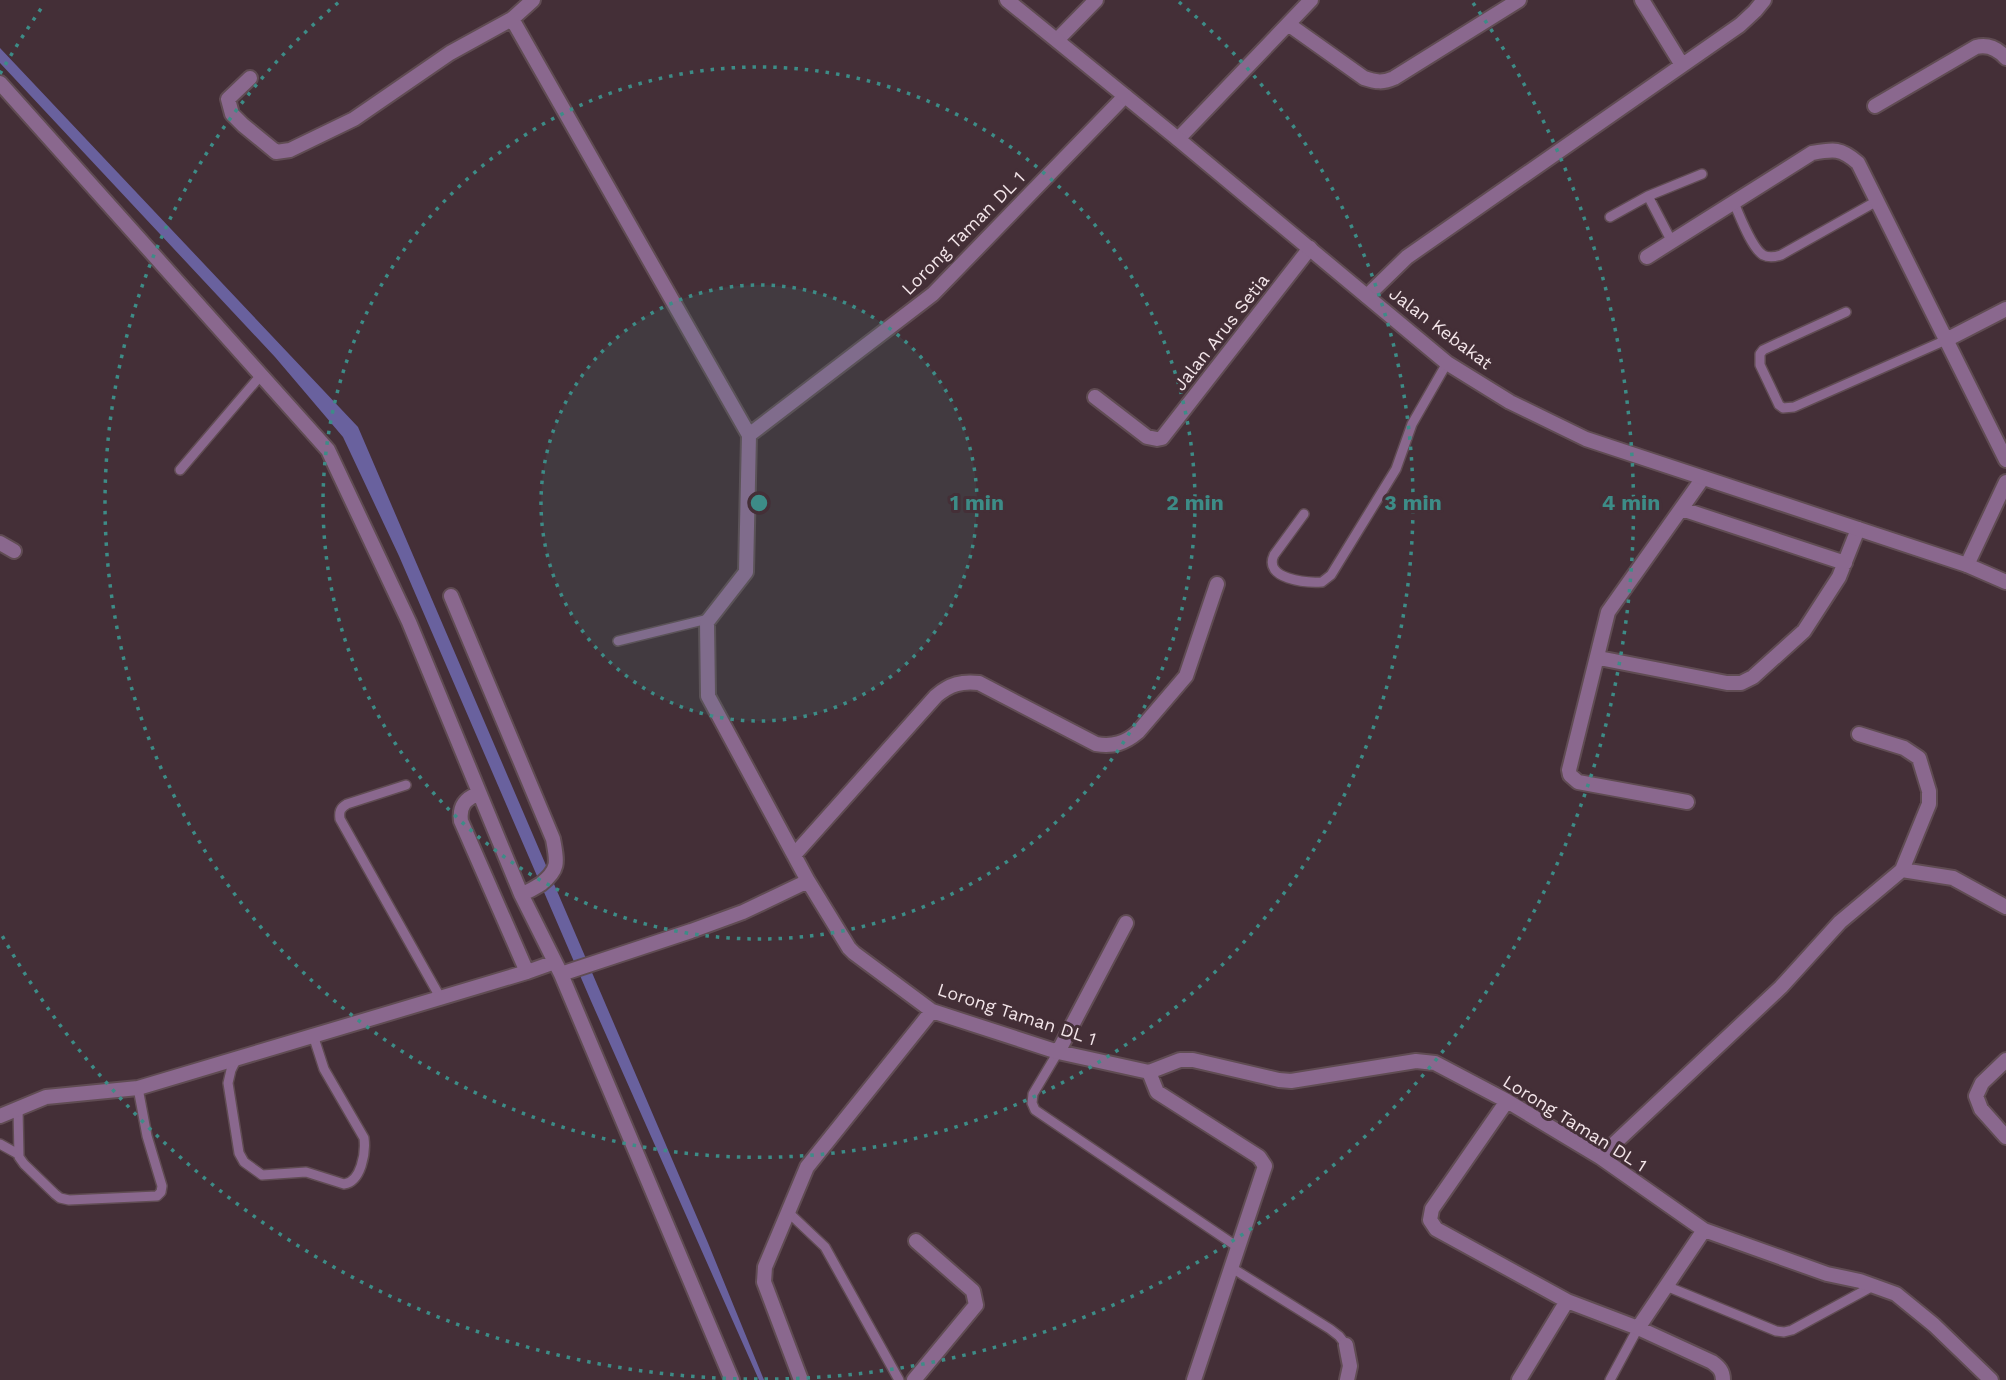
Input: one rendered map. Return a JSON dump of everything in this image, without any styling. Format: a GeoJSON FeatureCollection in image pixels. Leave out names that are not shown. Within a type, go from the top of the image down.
{"type":"FeatureCollection","features":[{"type":"Feature","properties":{"kind":"street"},"geometry":{"type":"LineString","coordinates":[[250,78],[228,99],[232,114],[276,152],[290,150],[354,119],[450,54],[512,19],[533,0]]}},
{"type":"Feature","properties":{"kind":"street","name":"Jalan Kebakat"},"geometry":{"type":"LineString","coordinates":[[1007,0],[1447,363],[1510,402],[1586,439],[1967,565],[2006,582]]}},
{"type":"Feature","properties":{"kind":"street"},"geometry":{"type":"LineString","coordinates":[[1057,40],[1096,0]]}},
{"type":"Feature","properties":{"kind":"street"},"geometry":{"type":"LineString","coordinates":[[1178,139],[1311,0]]}},
{"type":"Feature","properties":{"kind":"street"},"geometry":{"type":"LineString","coordinates":[[1288,24],[1364,78],[1384,82],[1519,0]]}},
{"type":"Feature","properties":{"kind":"street"},"geometry":{"type":"LineString","coordinates":[[1642,0],[1682,65]]}},
{"type":"Feature","properties":{"kind":"street"},"geometry":{"type":"LineString","coordinates":[[1367,296],[1407,257],[1740,25],[1763,0]]}},
{"type":"Feature","properties":{"kind":"street"},"geometry":{"type":"LineString","coordinates":[[512,19],[749,435],[746,572],[708,619]]}},
{"type":"Feature","properties":{"kind":"street"},"geometry":{"type":"LineString","coordinates":[[1875,106],[1976,47],[2000,51],[2006,58]]}},
{"type":"Feature","properties":{"kind":"street"},"geometry":{"type":"LineString","coordinates":[[0,83],[329,452],[409,622],[510,867],[563,969],[732,1380]]}},
{"type":"Feature","properties":{"kind":"street","name":"Lorong Taman DL 1"},"geometry":{"type":"LineString","coordinates":[[749,435],[933,294],[1125,96]]}},
{"type":"Feature","properties":{"kind":"street"},"geometry":{"type":"LineString","coordinates":[[1647,257],[1812,153],[1833,149],[1846,152],[1858,163],[2006,460]]}},
{"type":"Feature","properties":{"kind":"street","name":"Jalan Arus Setia"},"geometry":{"type":"LineString","coordinates":[[1095,397],[1147,437],[1162,438],[1310,248]]}},
{"type":"Feature","properties":{"kind":"street"},"geometry":{"type":"LineString","coordinates":[[1946,340],[2006,309]]}},
{"type":"Feature","properties":{"kind":"street"},"geometry":{"type":"LineString","coordinates":[[1687,802],[1578,782],[1573,780],[1569,770],[1610,609],[1703,478]]}},
{"type":"Feature","properties":{"kind":"street"},"geometry":{"type":"LineString","coordinates":[[1967,565],[2006,482]]}},
{"type":"Feature","properties":{"kind":"street"},"geometry":{"type":"LineString","coordinates":[[1682,509],[1845,563]]}},
{"type":"Feature","properties":{"kind":"street"},"geometry":{"type":"LineString","coordinates":[[1599,658],[1727,683],[1747,680],[1759,673],[1804,631],[1838,580],[1858,529]]}},
{"type":"Feature","properties":{"kind":"street"},"geometry":{"type":"LineString","coordinates":[[0,543],[14,551]]}},
{"type":"Feature","properties":{"kind":"street"},"geometry":{"type":"LineString","coordinates":[[794,855],[936,696],[956,683],[979,683],[1096,744],[1107,746],[1129,740],[1186,677],[1217,584]]}},
{"type":"Feature","properties":{"kind":"street"},"geometry":{"type":"LineString","coordinates":[[451,596],[552,839],[556,857],[552,875],[525,893]]}},
{"type":"Feature","properties":{"kind":"street","name":"Lorong Taman DL 1"},"geometry":{"type":"LineString","coordinates":[[708,619],[708,696],[808,881],[851,950],[932,1011],[1058,1052],[1149,1073],[1174,1062],[1192,1060],[1291,1081],[1429,1061],[1507,1101],[1600,1157],[1704,1230],[1826,1274],[1896,1294],[1915,1308],[1991,1380]]}},
{"type":"Feature","properties":{"kind":"street"},"geometry":{"type":"LineString","coordinates":[[1600,1157],[1781,987],[1840,922],[1902,870],[1929,804],[1930,796],[1919,758],[1904,748],[1858,734]]}},
{"type":"Feature","properties":{"kind":"street"},"geometry":{"type":"LineString","coordinates":[[479,793],[461,806],[461,821],[527,972]]}},
{"type":"Feature","properties":{"kind":"street"},"geometry":{"type":"LineString","coordinates":[[484,877],[510,867]]}},
{"type":"Feature","properties":{"kind":"street"},"geometry":{"type":"LineString","coordinates":[[1902,870],[1953,878],[2006,907]]}},
{"type":"Feature","properties":{"kind":"street"},"geometry":{"type":"LineString","coordinates":[[0,1116],[46,1097],[138,1088],[527,972],[563,969],[606,960],[743,912],[808,881]]}},
{"type":"Feature","properties":{"kind":"street"},"geometry":{"type":"LineString","coordinates":[[1058,1052],[1126,923]]}},
{"type":"Feature","properties":{"kind":"street"},"geometry":{"type":"LineString","coordinates":[[801,1380],[763,1277],[765,1267],[807,1167],[932,1011]]}},
{"type":"Feature","properties":{"kind":"street"},"geometry":{"type":"LineString","coordinates":[[2006,1060],[1982,1083],[1976,1096],[1981,1109],[2006,1137]]}},
{"type":"Feature","properties":{"kind":"street"},"geometry":{"type":"LineString","coordinates":[[1149,1073],[1157,1092],[1263,1161],[1265,1171],[1194,1380]]}},
{"type":"Feature","properties":{"kind":"street"},"geometry":{"type":"LineString","coordinates":[[1507,1101],[1432,1209],[1430,1220],[1436,1229],[1567,1301],[1638,1328],[1712,1362],[1719,1367],[1723,1380]]}},
{"type":"Feature","properties":{"kind":"street"},"geometry":{"type":"LineString","coordinates":[[1638,1328],[1704,1230]]}},
{"type":"Feature","properties":{"kind":"street"},"geometry":{"type":"LineString","coordinates":[[914,1380],[976,1305],[973,1291],[916,1241]]}},
{"type":"Feature","properties":{"kind":"street"},"geometry":{"type":"LineString","coordinates":[[1519,1380],[1567,1301]]}},
{"type":"Feature","properties":{"kind":"street"},"geometry":{"type":"LineString","coordinates":[[1346,1345],[1350,1366],[1347,1380]]}},
{"type":"Feature","properties":{"kind":"lane"},"geometry":{"type":"LineString","coordinates":[[1610,217],[1702,174]]}},
{"type":"Feature","properties":{"kind":"lane"},"geometry":{"type":"LineString","coordinates":[[1648,197],[1672,242]]}},
{"type":"Feature","properties":{"kind":"lane"},"geometry":{"type":"LineString","coordinates":[[1734,203],[1756,248],[1763,255],[1771,257],[1781,255],[1877,201]]}},
{"type":"Feature","properties":{"kind":"lane"},"geometry":{"type":"LineString","coordinates":[[1846,312],[1763,350],[1759,359],[1760,365],[1779,405],[1788,409],[1794,407],[1946,340]]}},
{"type":"Feature","properties":{"kind":"lane"},"geometry":{"type":"LineString","coordinates":[[1304,514],[1274,555],[1272,568],[1282,576],[1322,582],[1331,575],[1396,468],[1412,424],[1447,363]]}},
{"type":"Feature","properties":{"kind":"lane"},"geometry":{"type":"LineString","coordinates":[[180,470],[261,375]]}},
{"type":"Feature","properties":{"kind":"lane"},"geometry":{"type":"LineString","coordinates":[[618,641],[708,619]]}},
{"type":"Feature","properties":{"kind":"lane"},"geometry":{"type":"LineString","coordinates":[[406,785],[346,804],[339,813],[440,997]]}},
{"type":"Feature","properties":{"kind":"lane"},"geometry":{"type":"LineString","coordinates":[[237,1058],[228,1083],[239,1153],[244,1162],[262,1175],[306,1172],[349,1184],[354,1180],[364,1157],[364,1138],[324,1069],[313,1035]]}},
{"type":"Feature","properties":{"kind":"lane"},"geometry":{"type":"LineString","coordinates":[[1058,1052],[1033,1094],[1032,1103],[1037,1112],[1239,1248]]}},
{"type":"Feature","properties":{"kind":"lane"},"geometry":{"type":"LineString","coordinates":[[0,1144],[18,1154],[24,1164],[55,1194],[64,1199],[157,1196],[162,1186],[147,1136],[138,1088]]}},
{"type":"Feature","properties":{"kind":"lane"},"geometry":{"type":"LineString","coordinates":[[18,1109],[18,1154]]}},
{"type":"Feature","properties":{"kind":"lane"},"geometry":{"type":"LineString","coordinates":[[788,1212],[825,1247],[899,1380]]}},
{"type":"Feature","properties":{"kind":"lane"},"geometry":{"type":"LineString","coordinates":[[1233,1268],[1330,1329],[1346,1345]]}},
{"type":"Feature","properties":{"kind":"lane"},"geometry":{"type":"LineString","coordinates":[[1667,1286],[1784,1332],[1873,1286]]}},
{"type":"Feature","properties":{"kind":"lane"},"geometry":{"type":"LineString","coordinates":[[1610,1380],[1638,1328]]}},
{"type":"Feature","properties":{"kind":"shaded area"},"geometry":{"type":"Polygon","coordinates":[[[0,48],[358,427],[708,1243],[764,1380],[759,1380],[591,1001],[399,556],[343,437],[275,357],[0,63],[0,48]]]}}]}
